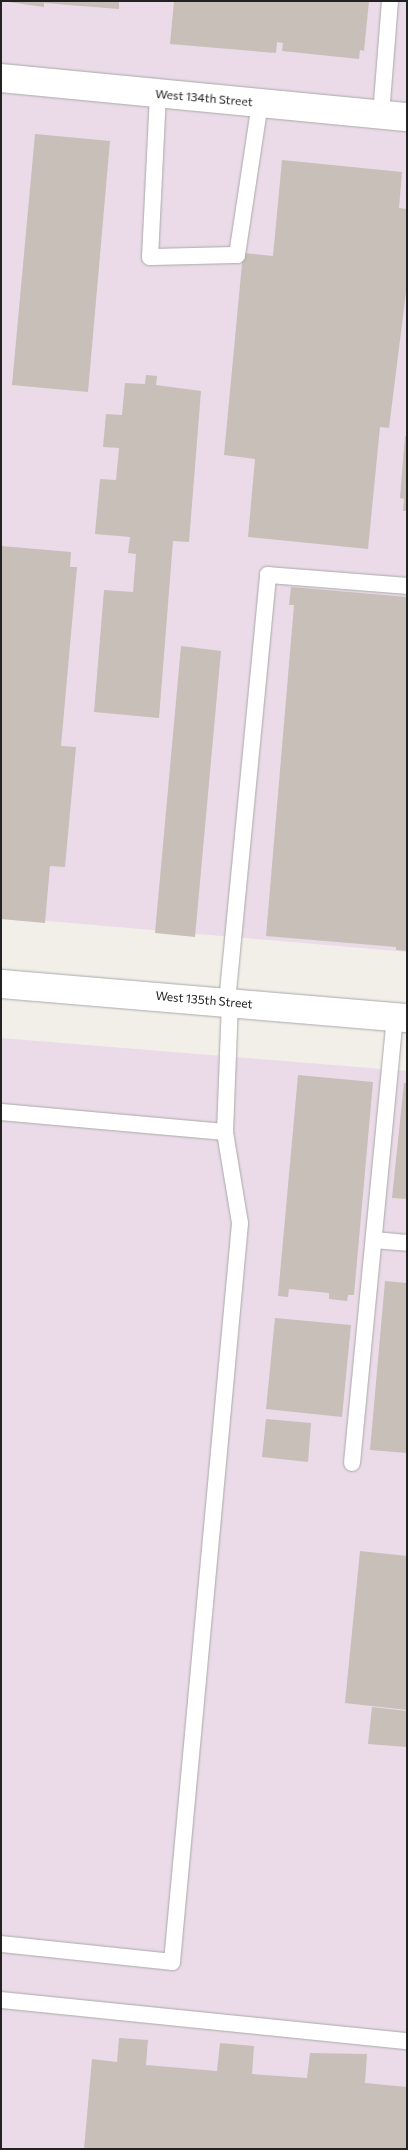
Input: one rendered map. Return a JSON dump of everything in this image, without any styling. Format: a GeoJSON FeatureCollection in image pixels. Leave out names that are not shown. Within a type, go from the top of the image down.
{"type":"FeatureCollection","features":[{"type":"Feature","properties":{"kind":"street","name":"West 134th Street"},"geometry":{"type":"LineString","coordinates":[[1,78],[394,116]]}},
{"type":"Feature","properties":{"kind":"street","name":"West 135th Street"},"geometry":{"type":"LineString","coordinates":[[1,984],[401,1017]]}},
{"type":"Feature","properties":{"kind":"lane"},"geometry":{"type":"LineString","coordinates":[[390,1],[394,116]]}},
{"type":"Feature","properties":{"kind":"lane"},"geometry":{"type":"LineString","coordinates":[[158,94],[150,257],[237,255],[260,103]]}},
{"type":"Feature","properties":{"kind":"lane"},"geometry":{"type":"LineString","coordinates":[[1,1944],[172,1962],[240,1223],[225,1132],[229,1002],[268,575],[407,586]]}},
{"type":"Feature","properties":{"kind":"lane"},"geometry":{"type":"LineString","coordinates":[[352,1463],[374,1240],[401,1017]]}},
{"type":"Feature","properties":{"kind":"lane"},"geometry":{"type":"LineString","coordinates":[[1,1112],[225,1132]]}},
{"type":"Feature","properties":{"kind":"lane"},"geometry":{"type":"LineString","coordinates":[[374,1240],[407,1243]]}},
{"type":"Feature","properties":{"kind":"lane"},"geometry":{"type":"LineString","coordinates":[[1,2000],[407,2041]]}},
{"type":"Feature","properties":{"kind":"shaded area"},"geometry":{"type":"Polygon","coordinates":[[[1,1],[407,1],[407,952],[1,917],[1,1]]]}},
{"type":"Feature","properties":{"kind":"shaded area"},"geometry":{"type":"Polygon","coordinates":[[[1,1038],[407,1071],[407,2149],[1,2149],[1,1038]]]}},
{"type":"Feature","properties":{"kind":"building"},"geometry":{"type":"Polygon","coordinates":[[[1,1],[119,1],[119,9],[44,3],[44,7],[1,1]]]}},
{"type":"Feature","properties":{"kind":"building"},"geometry":{"type":"Polygon","coordinates":[[[174,1],[369,1],[364,51],[360,50],[359,59],[282,51],[283,43],[277,42],[276,53],[170,44],[174,1]]]}},
{"type":"Feature","properties":{"kind":"building"},"geometry":{"type":"Polygon","coordinates":[[[35,134],[110,141],[88,392],[12,385],[35,134]]]}},
{"type":"Feature","properties":{"kind":"building"},"geometry":{"type":"Polygon","coordinates":[[[282,160],[402,172],[399,208],[407,209],[407,284],[389,428],[380,427],[368,549],[248,537],[255,459],[224,455],[243,253],[273,256],[282,160]]]}},
{"type":"Feature","properties":{"kind":"building"},"geometry":{"type":"Polygon","coordinates":[[[146,375],[157,376],[156,385],[201,391],[189,542],[173,541],[159,718],[94,712],[104,590],[133,592],[136,554],[128,553],[130,537],[95,534],[100,479],[116,480],[119,448],[103,447],[106,414],[122,415],[125,383],[145,384],[146,375]]]}},
{"type":"Feature","properties":{"kind":"building"},"geometry":{"type":"Polygon","coordinates":[[[405,436],[407,437],[407,511],[403,511],[404,499],[400,498],[405,436]]]}},
{"type":"Feature","properties":{"kind":"building"},"geometry":{"type":"Polygon","coordinates":[[[1,546],[71,552],[70,567],[77,567],[61,746],[76,747],[65,867],[50,866],[45,923],[1,919],[1,546]]]}},
{"type":"Feature","properties":{"kind":"building"},"geometry":{"type":"Polygon","coordinates":[[[291,587],[407,597],[407,951],[396,950],[396,947],[266,936],[294,605],[289,605],[291,587]]]}},
{"type":"Feature","properties":{"kind":"building"},"geometry":{"type":"Polygon","coordinates":[[[181,646],[221,651],[195,937],[155,933],[181,646]]]}},
{"type":"Feature","properties":{"kind":"building"},"geometry":{"type":"Polygon","coordinates":[[[298,1075],[373,1082],[354,1295],[348,1295],[347,1301],[329,1299],[329,1293],[289,1289],[288,1297],[278,1296],[298,1075]]]}},
{"type":"Feature","properties":{"kind":"building"},"geometry":{"type":"Polygon","coordinates":[[[404,1083],[407,1083],[407,1199],[392,1198],[404,1083]]]}},
{"type":"Feature","properties":{"kind":"building"},"geometry":{"type":"Polygon","coordinates":[[[385,1281],[407,1283],[407,1453],[370,1450],[385,1281]]]}},
{"type":"Feature","properties":{"kind":"building"},"geometry":{"type":"Polygon","coordinates":[[[275,1318],[351,1325],[342,1417],[266,1409],[275,1318]]]}},
{"type":"Feature","properties":{"kind":"building"},"geometry":{"type":"Polygon","coordinates":[[[266,1419],[311,1423],[308,1462],[262,1457],[266,1419]]]}},
{"type":"Feature","properties":{"kind":"building"},"geometry":{"type":"Polygon","coordinates":[[[360,1551],[407,1556],[407,1710],[345,1703],[360,1551]]]}},
{"type":"Feature","properties":{"kind":"building"},"geometry":{"type":"Polygon","coordinates":[[[372,1707],[407,1711],[407,1747],[368,1744],[372,1707]]]}},
{"type":"Feature","properties":{"kind":"building"},"geometry":{"type":"Polygon","coordinates":[[[119,2038],[148,2040],[146,2065],[217,2071],[220,2043],[254,2046],[252,2074],[307,2078],[310,2053],[367,2054],[365,2083],[407,2087],[407,2149],[84,2149],[92,2059],[117,2062],[119,2038]]]}}]}
